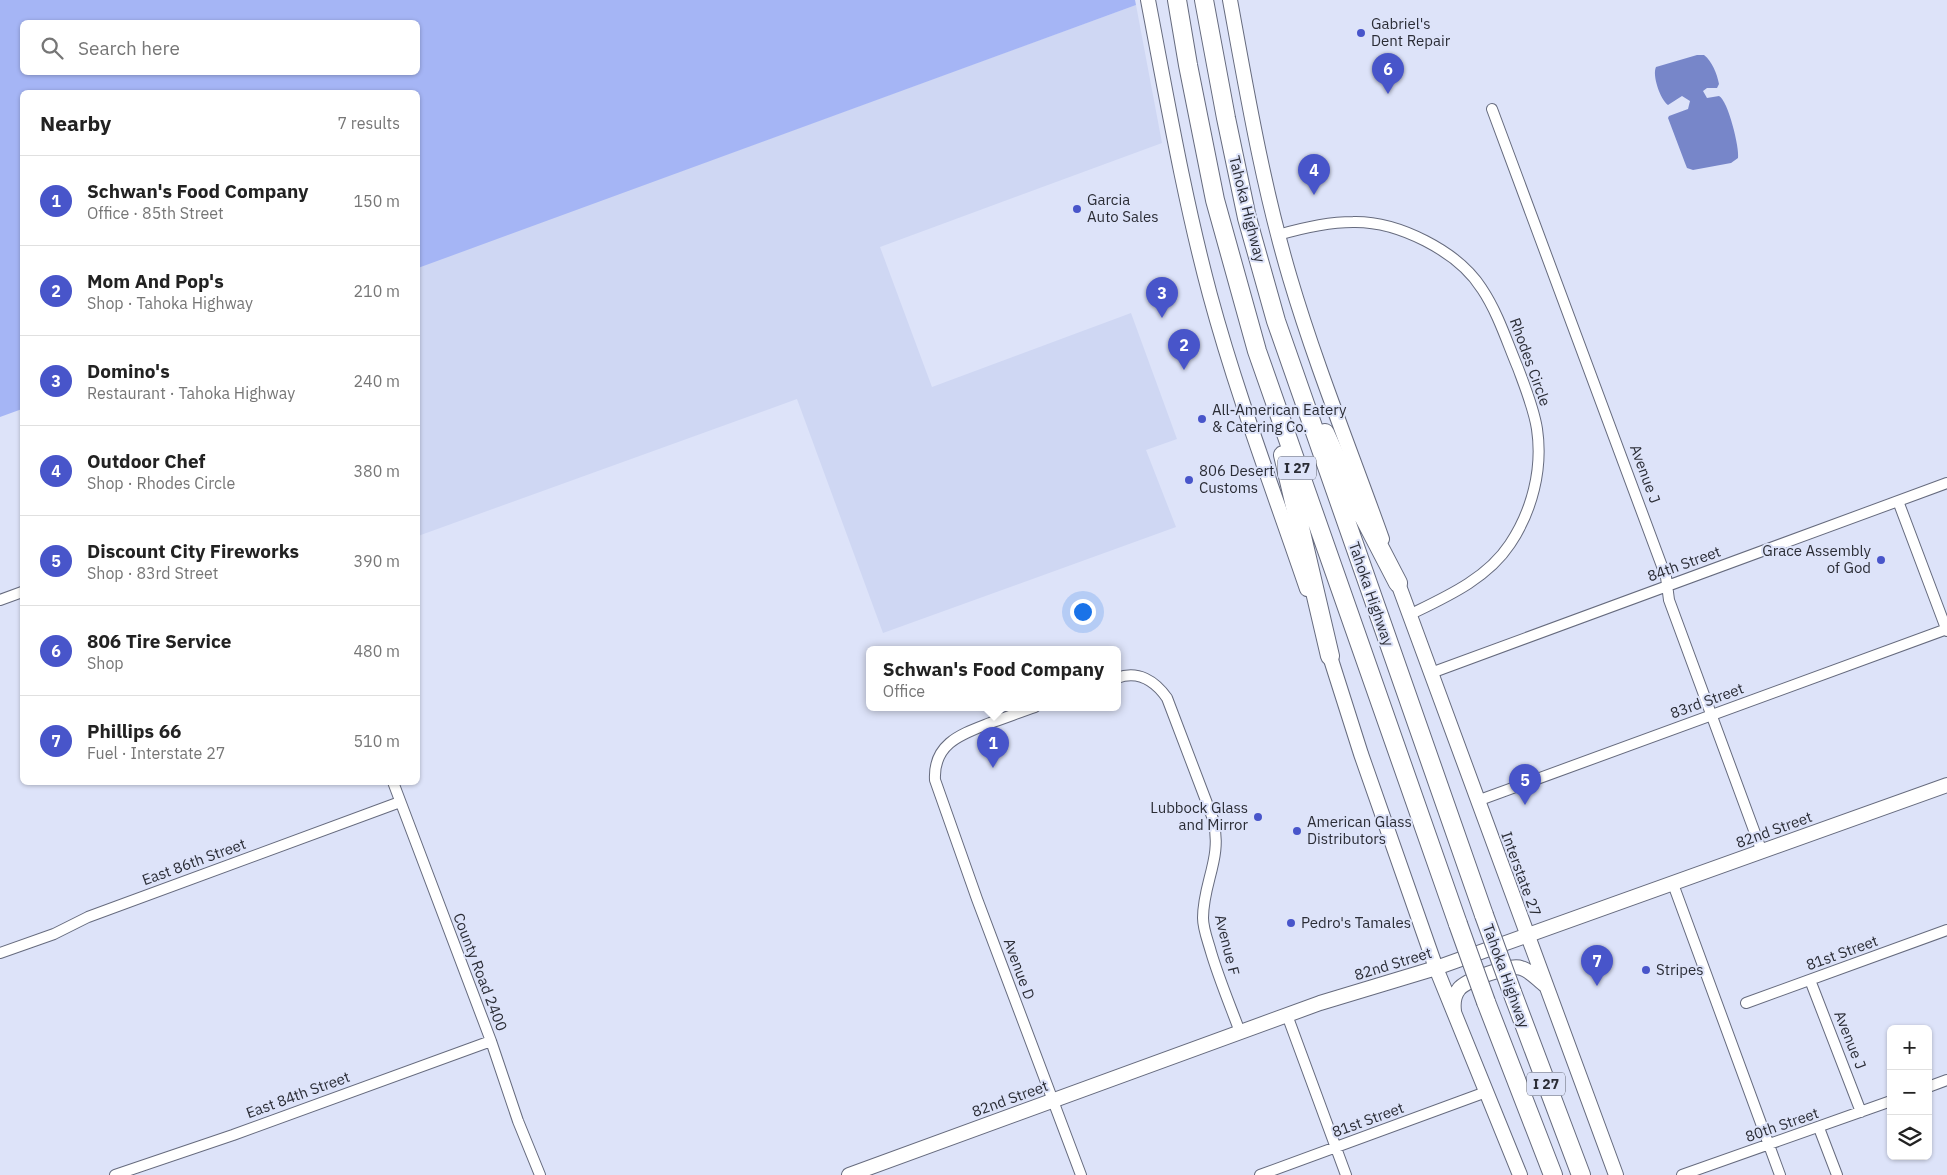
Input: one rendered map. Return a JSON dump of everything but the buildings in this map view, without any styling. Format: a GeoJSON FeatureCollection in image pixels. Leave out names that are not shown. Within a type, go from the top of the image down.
{"type":"FeatureCollection","features":[{"type":"Feature","properties":{"kind":"highway","name":"Tahoka Highway"},"geometry":{"type":"LineString","coordinates":[[1177,0],[1215,200],[1261,365],[1486,1002],[1553,1175]]}},
{"type":"Feature","properties":{"kind":"highway","name":"Tahoka Highway"},"geometry":{"type":"LineString","coordinates":[[1204,0],[1247,218],[1276,320],[1484,915],[1581,1175]]}},
{"type":"Feature","properties":{"kind":"highway"},"geometry":{"type":"LineString","coordinates":[[1287,352],[1303,381],[1357,504],[1398,583]]}},
{"type":"Feature","properties":{"kind":"highway"},"geometry":{"type":"LineString","coordinates":[[1261,365],[1330,656]]}},
{"type":"Feature","properties":{"kind":"main road"},"geometry":{"type":"LineString","coordinates":[[1148,0],[1172,128],[1210,296],[1230,363],[1436,968],[1520,1175]]}},
{"type":"Feature","properties":{"kind":"main road","name":"Tahoka Highway"},"geometry":{"type":"LineString","coordinates":[[1230,0],[1253,125],[1290,278],[1329,398],[1398,583]]}},
{"type":"Feature","properties":{"kind":"main road","name":"Interstate 27"},"geometry":{"type":"LineString","coordinates":[[1398,583],[1616,1175]]}},
{"type":"Feature","properties":{"kind":"main road","name":"82nd Street"},"geometry":{"type":"LineString","coordinates":[[849,1175],[1287,1015],[1436,968],[1526,934],[1673,884],[1947,785]]}},
{"type":"Feature","properties":{"kind":"main road"},"geometry":{"type":"LineString","coordinates":[[1454,1014],[1455,996],[1462,985],[1496,972],[1510,968],[1521,968],[1546,986]]}},
{"type":"Feature","properties":{"kind":"street","name":"Avenue J"},"geometry":{"type":"LineString","coordinates":[[1492,109],[1604,406],[1666,577],[1669,600],[1762,852]]}},
{"type":"Feature","properties":{"kind":"street","name":"Rhodes Circle"},"geometry":{"type":"LineString","coordinates":[[1278,234],[1353,222],[1393,228],[1436,246],[1469,272],[1483,290],[1498,320],[1533,411],[1537,429],[1539,462],[1531,501],[1518,531],[1498,560],[1487,570],[1461,588],[1410,615]]}},
{"type":"Feature","properties":{"kind":"street","name":"84th Street"},"geometry":{"type":"LineString","coordinates":[[1431,673],[1947,483]]}},
{"type":"Feature","properties":{"kind":"street"},"geometry":{"type":"LineString","coordinates":[[1898,501],[1947,630]]}},
{"type":"Feature","properties":{"kind":"street"},"geometry":{"type":"LineString","coordinates":[[0,600],[20,593]]}},
{"type":"Feature","properties":{"kind":"street","name":"83rd Street"},"geometry":{"type":"LineString","coordinates":[[1477,801],[1947,630]]}},
{"type":"Feature","properties":{"kind":"street","name":"Avenue F"},"geometry":{"type":"LineString","coordinates":[[1121,677],[1128,675],[1138,676],[1156,684],[1167,698],[1216,830],[1215,863],[1203,906],[1203,920],[1221,984],[1240,1032]]}},
{"type":"Feature","properties":{"kind":"street","name":"Avenue D"},"geometry":{"type":"LineString","coordinates":[[1024,711],[960,735],[944,747],[936,763],[935,772],[940,794],[972,884],[1081,1175]]}},
{"type":"Feature","properties":{"kind":"street","name":"County Road 2400"},"geometry":{"type":"LineString","coordinates":[[394,785],[491,1041],[518,1121],[540,1174]]}},
{"type":"Feature","properties":{"kind":"street","name":"East 86th Street"},"geometry":{"type":"LineString","coordinates":[[0,953],[54,934],[88,917],[400,802]]}},
{"type":"Feature","properties":{"kind":"street"},"geometry":{"type":"LineString","coordinates":[[1673,884],[1780,1175]]}},
{"type":"Feature","properties":{"kind":"street","name":"81st Street"},"geometry":{"type":"LineString","coordinates":[[1746,1003],[1947,930]]}},
{"type":"Feature","properties":{"kind":"street","name":"Avenue J"},"geometry":{"type":"LineString","coordinates":[[1810,980],[1861,1112]]}},
{"type":"Feature","properties":{"kind":"street"},"geometry":{"type":"LineString","coordinates":[[1287,1015],[1346,1175]]}},
{"type":"Feature","properties":{"kind":"street","name":"East 84th Street"},"geometry":{"type":"LineString","coordinates":[[116,1175],[234,1135],[491,1041]]}},
{"type":"Feature","properties":{"kind":"street"},"geometry":{"type":"LineString","coordinates":[[1932,1086],[1947,1080]]}},
{"type":"Feature","properties":{"kind":"street","name":"81st Street"},"geometry":{"type":"LineString","coordinates":[[1260,1175],[1486,1092]]}},
{"type":"Feature","properties":{"kind":"street","name":"80th Street"},"geometry":{"type":"LineString","coordinates":[[1682,1175],[1887,1102]]}},
{"type":"Feature","properties":{"kind":"street"},"geometry":{"type":"LineString","coordinates":[[1819,1128],[1836,1175]]}},
{"type":"Feature","properties":{"kind":"shaded area"},"geometry":{"type":"Polygon","coordinates":[[[0,0],[1135,0],[1136,5],[420,267],[420,90],[20,90],[20,410],[0,417],[0,0]]]}},
{"type":"Feature","properties":{"kind":"shaded area"},"geometry":{"type":"Polygon","coordinates":[[[1136,5],[1162,143],[880,247],[932,387],[1131,313],[1177,439],[1146,450],[1176,527],[883,633],[797,399],[420,535],[420,266],[1136,5]]]}},
{"type":"Feature","properties":{"kind":"shaded area"},"geometry":{"type":"Polygon","coordinates":[[[1697,55],[1704,55],[1712,64],[1719,84],[1717,88],[1707,88],[1703,91],[1707,98],[1719,96],[1726,106],[1735,135],[1738,158],[1731,163],[1693,170],[1687,168],[1668,118],[1688,109],[1690,101],[1682,96],[1668,105],[1660,92],[1655,71],[1656,67],[1697,55]]]}},
{"type":"Feature","properties":{"kind":"place","name":"Gabriel's Dent Repair"},"geometry":{"type":"Point","coordinates":[1361,33]}},
{"type":"Feature","properties":{"kind":"place","name":"806 Tire Service"},"geometry":{"type":"Point","coordinates":[1388,94]}},
{"type":"Feature","properties":{"kind":"place","name":"Outdoor Chef"},"geometry":{"type":"Point","coordinates":[1314,195]}},
{"type":"Feature","properties":{"kind":"place","name":"Garcia Auto Sales"},"geometry":{"type":"Point","coordinates":[1077,209]}},
{"type":"Feature","properties":{"kind":"place","name":"Domino's"},"geometry":{"type":"Point","coordinates":[1162,318]}},
{"type":"Feature","properties":{"kind":"place","name":"Mom And Pop's"},"geometry":{"type":"Point","coordinates":[1184,370]}},
{"type":"Feature","properties":{"kind":"place","name":"All-American Eatery & Catering Co."},"geometry":{"type":"Point","coordinates":[1202,419]}},
{"type":"Feature","properties":{"kind":"place","name":"806 Desert Customs"},"geometry":{"type":"Point","coordinates":[1189,480]}},
{"type":"Feature","properties":{"kind":"place","name":"Grace Assembly of God"},"geometry":{"type":"Point","coordinates":[1881,560]}},
{"type":"Feature","properties":{"kind":"place","name":"Schwan's Food Company"},"geometry":{"type":"Point","coordinates":[993,768]}},
{"type":"Feature","properties":{"kind":"place","name":"Discount City Fireworks"},"geometry":{"type":"Point","coordinates":[1525,805]}},
{"type":"Feature","properties":{"kind":"place","name":"Lubbock Glass and Mirror"},"geometry":{"type":"Point","coordinates":[1258,817]}},
{"type":"Feature","properties":{"kind":"place","name":"American Glass Distributors"},"geometry":{"type":"Point","coordinates":[1297,831]}},
{"type":"Feature","properties":{"kind":"place","name":"Pedro's Tamales"},"geometry":{"type":"Point","coordinates":[1291,923]}},
{"type":"Feature","properties":{"kind":"place","name":"Stripes"},"geometry":{"type":"Point","coordinates":[1646,970]}},
{"type":"Feature","properties":{"kind":"place","name":"Phillips 66"},"geometry":{"type":"Point","coordinates":[1597,986]}}]}
